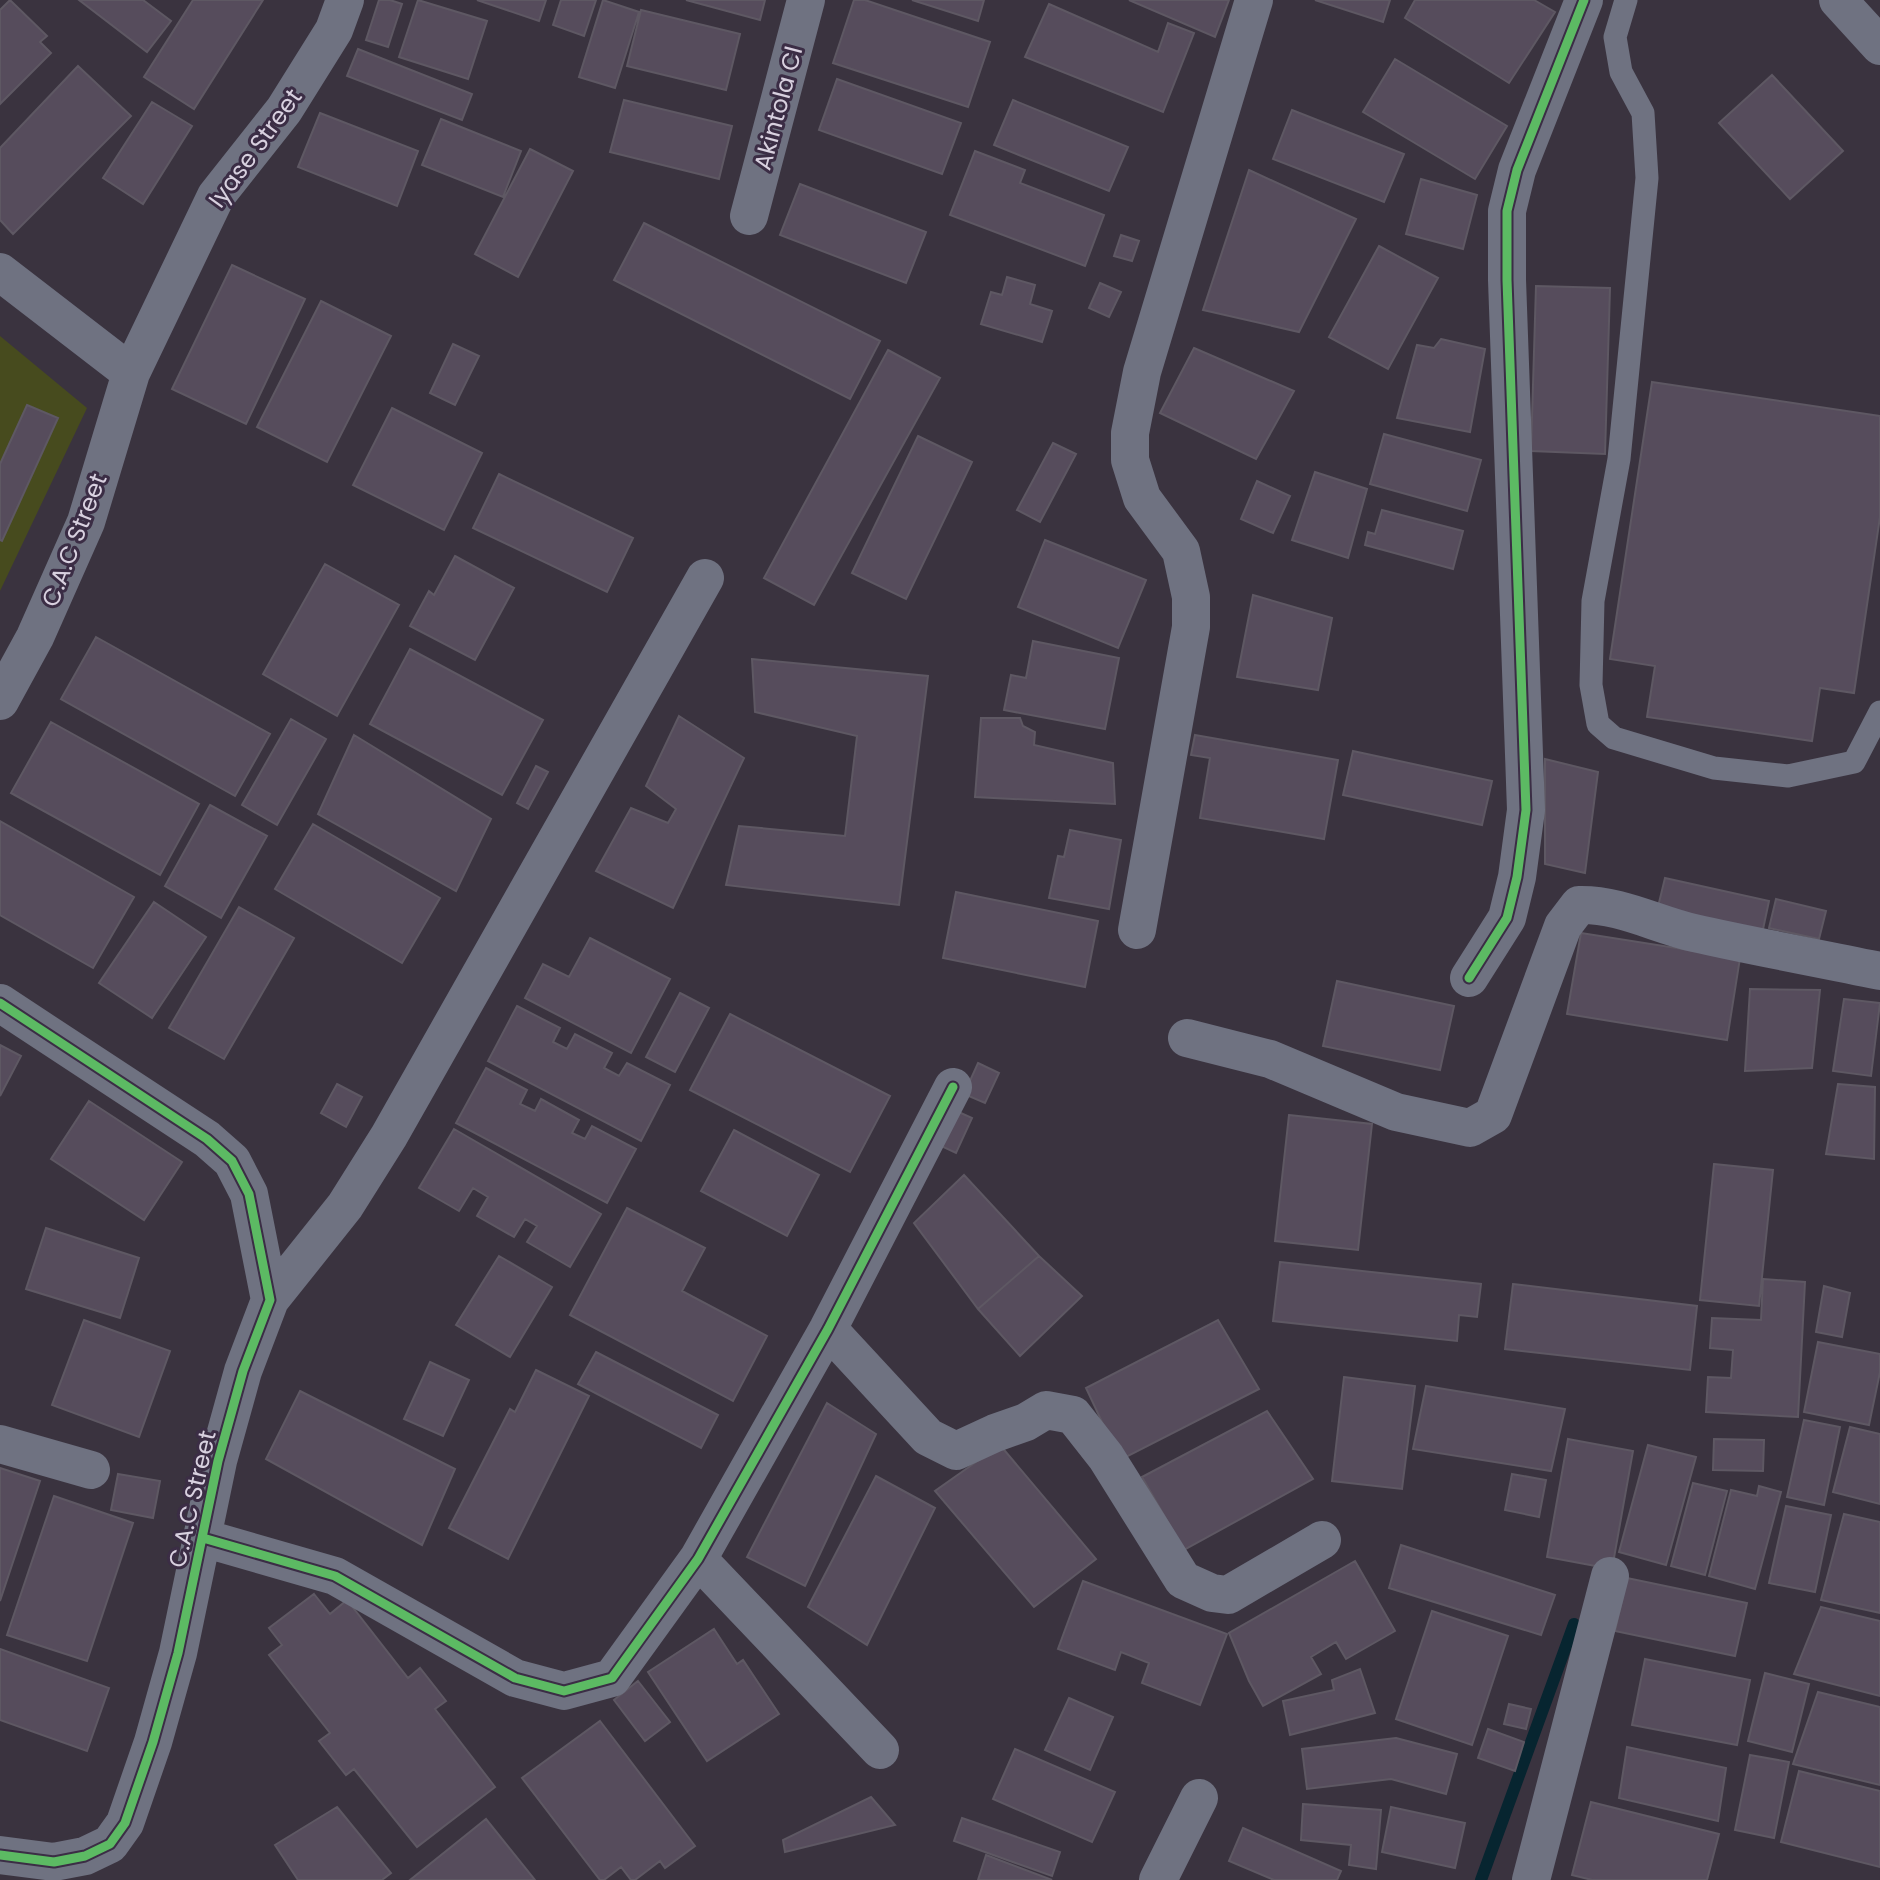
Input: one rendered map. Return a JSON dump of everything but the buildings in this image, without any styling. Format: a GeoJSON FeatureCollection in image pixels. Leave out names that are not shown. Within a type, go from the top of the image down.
{"type":"FeatureCollection","features":[{"type":"Feature","properties":{"kind":"street","name":"Iyase Street"},"geometry":{"type":"LineString","coordinates":[[131,373],[216,196],[284,110],[334,30],[345,0]]}},
{"type":"Feature","properties":{"kind":"street","name":"Akintola Cl"},"geometry":{"type":"LineString","coordinates":[[749,216],[806,0]]}},
{"type":"Feature","properties":{"kind":"street"},"geometry":{"type":"LineString","coordinates":[[1137,930],[1188,646],[1191,597],[1181,551],[1142,498],[1130,460],[1130,433],[1142,372],[1254,0]]}},
{"type":"Feature","properties":{"kind":"street"},"geometry":{"type":"LineString","coordinates":[[1469,978],[1507,918],[1517,877],[1525,810],[1507,211],[1517,170],[1584,0]]}},
{"type":"Feature","properties":{"kind":"street"},"geometry":{"type":"LineString","coordinates":[[1838,0],[1880,46]]}},
{"type":"Feature","properties":{"kind":"street"},"geometry":{"type":"LineString","coordinates":[[0,272],[131,373]]}},
{"type":"Feature","properties":{"kind":"street","name":"C.A.C Street"},"geometry":{"type":"LineString","coordinates":[[0,701],[35,637],[86,522],[131,373]]}},
{"type":"Feature","properties":{"kind":"street"},"geometry":{"type":"LineString","coordinates":[[270,1300],[345,1206],[389,1136],[705,578]]}},
{"type":"Feature","properties":{"kind":"street"},"geometry":{"type":"LineString","coordinates":[[1187,1038],[1270,1059],[1396,1112],[1471,1128],[1493,1115],[1563,926],[1579,905],[1598,904],[1690,932],[1880,971]]}},
{"type":"Feature","properties":{"kind":"street"},"geometry":{"type":"LineString","coordinates":[[0,1003],[207,1139],[232,1161],[249,1194],[270,1300]]}},
{"type":"Feature","properties":{"kind":"street"},"geometry":{"type":"LineString","coordinates":[[203,1538],[335,1576],[515,1678],[564,1691],[612,1678],[698,1559],[828,1329],[953,1087]]}},
{"type":"Feature","properties":{"kind":"street","name":"C.A.C Street"},"geometry":{"type":"LineString","coordinates":[[0,1855],[54,1862],[85,1856],[110,1844],[125,1823],[153,1742],[178,1653],[218,1461],[239,1384],[270,1300]]}},
{"type":"Feature","properties":{"kind":"street"},"geometry":{"type":"LineString","coordinates":[[828,1329],[928,1437],[956,1451],[1027,1422],[1046,1410],[1073,1415],[1106,1457],[1183,1580],[1212,1593],[1228,1595],[1322,1539]]}},
{"type":"Feature","properties":{"kind":"street"},"geometry":{"type":"LineString","coordinates":[[0,1444],[91,1470]]}},
{"type":"Feature","properties":{"kind":"street"},"geometry":{"type":"LineString","coordinates":[[698,1559],[880,1751]]}},
{"type":"Feature","properties":{"kind":"street"},"geometry":{"type":"LineString","coordinates":[[1531,1880],[1610,1576]]}},
{"type":"Feature","properties":{"kind":"street"},"geometry":{"type":"LineString","coordinates":[[1158,1880],[1199,1798]]}},
{"type":"Feature","properties":{"kind":"lane"},"geometry":{"type":"LineString","coordinates":[[1626,0],[1615,37],[1620,72],[1643,113],[1647,178],[1619,459],[1593,601],[1591,685],[1598,724],[1614,738],[1688,761],[1714,768],[1788,776],[1854,762],[1880,712]]}},
{"type":"Feature","properties":{"kind":"green space"},"geometry":{"type":"Polygon","coordinates":[[[0,336],[87,408],[0,591],[0,336]]]}},
{"type":"Feature","properties":{"kind":"waterway"},"geometry":{"type":"LineString","coordinates":[[1481,1880],[1574,1624]]}},
{"type":"Feature","properties":{"kind":"cycle path"},"geometry":{"type":"LineString","coordinates":[[1469,978],[1507,918],[1517,877],[1526,810],[1507,280],[1507,211],[1517,170],[1584,0]]}},
{"type":"Feature","properties":{"kind":"cycle path"},"geometry":{"type":"LineString","coordinates":[[0,1003],[207,1139],[232,1161],[249,1194],[270,1300],[243,1371],[218,1461],[178,1653],[153,1742],[125,1823],[110,1844],[85,1856],[54,1862],[0,1855]]}},
{"type":"Feature","properties":{"kind":"cycle path"},"geometry":{"type":"LineString","coordinates":[[203,1538],[335,1576],[515,1678],[564,1691],[612,1678],[698,1559],[828,1329],[953,1087]]}}]}
